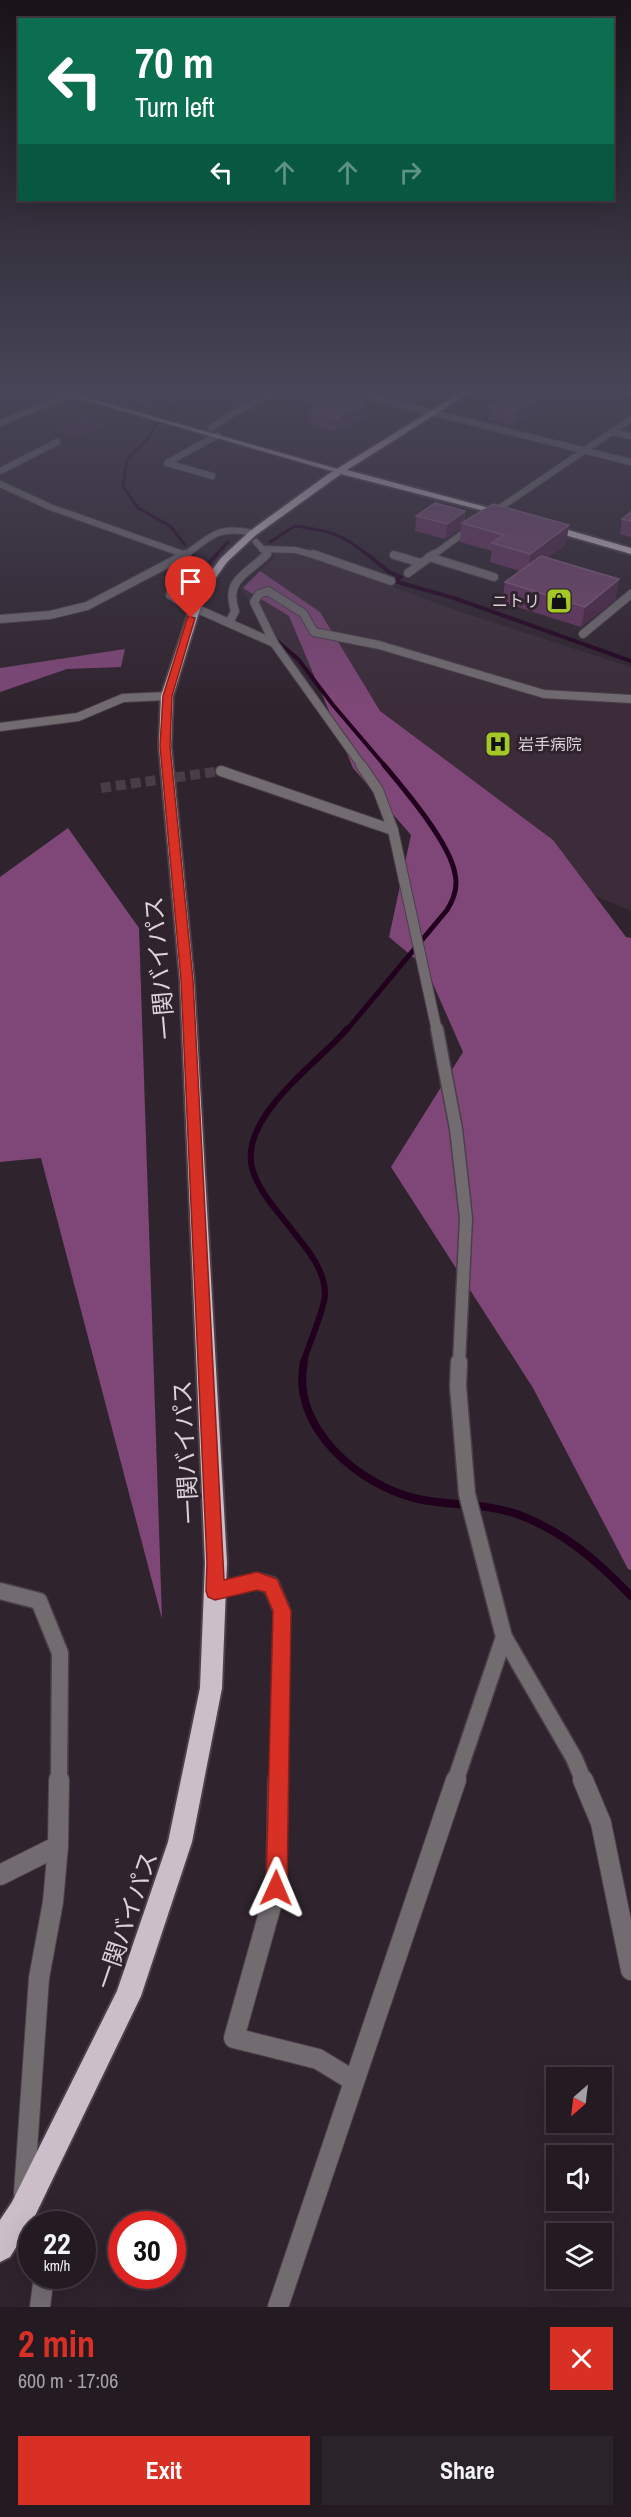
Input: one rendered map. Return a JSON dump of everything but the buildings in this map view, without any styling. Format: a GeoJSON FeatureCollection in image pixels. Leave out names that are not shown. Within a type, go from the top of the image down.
{"type":"FeatureCollection","features":[{"type":"Feature","properties":{"kind":"highway","name":"一関バイパス"},"geometry":{"type":"LineString","coordinates":[[22,2211],[128,1996],[180,1842],[211,1688],[216,1563],[187,980],[165,746],[167,696],[191,610],[257,542],[316,496]]}},
{"type":"Feature","properties":{"kind":"highway"},"geometry":{"type":"LineString","coordinates":[[445,496],[513,514]]}},
{"type":"Feature","properties":{"kind":"highway"},"geometry":{"type":"LineString","coordinates":[[631,544],[540,522],[631,551]]}},
{"type":"Feature","properties":{"kind":"highway","name":"一関バイパス"},"geometry":{"type":"LineString","coordinates":[[5,2239],[18,2218]]}},
{"type":"Feature","properties":{"kind":"street"},"geometry":{"type":"LineString","coordinates":[[25,496],[50,507],[183,554]]}},
{"type":"Feature","properties":{"kind":"street"},"geometry":{"type":"LineString","coordinates":[[408,573],[518,496]]}},
{"type":"Feature","properties":{"kind":"street"},"geometry":{"type":"LineString","coordinates":[[0,619],[50,615],[87,606],[176,561],[221,530],[234,529],[257,542],[318,556],[390,581]]}},
{"type":"Feature","properties":{"kind":"street"},"geometry":{"type":"LineString","coordinates":[[230,621],[235,611],[229,596],[231,588],[267,554],[257,542]]}},
{"type":"Feature","properties":{"kind":"street"},"geometry":{"type":"LineString","coordinates":[[394,555],[421,563]]}},
{"type":"Feature","properties":{"kind":"street"},"geometry":{"type":"LineString","coordinates":[[429,557],[494,577]]}},
{"type":"Feature","properties":{"kind":"street"},"geometry":{"type":"LineString","coordinates":[[176,561],[177,576],[170,595],[191,610],[230,621],[274,643]]}},
{"type":"Feature","properties":{"kind":"street"},"geometry":{"type":"LineString","coordinates":[[631,699],[529,692],[520,686],[379,645],[314,632],[303,613],[268,591],[259,594],[254,602],[274,643],[296,670],[378,790],[393,830],[429,990],[456,1129],[466,1218],[458,1386],[466,1494],[504,1637],[574,1758],[601,1823],[631,1970]]}},
{"type":"Feature","properties":{"kind":"street"},"geometry":{"type":"LineString","coordinates":[[583,634],[631,594]]}},
{"type":"Feature","properties":{"kind":"street"},"geometry":{"type":"LineString","coordinates":[[0,727],[78,717],[123,698],[167,696]]}},
{"type":"Feature","properties":{"kind":"street"},"geometry":{"type":"LineString","coordinates":[[221,771],[393,830]]}},
{"type":"Feature","properties":{"kind":"street"},"geometry":{"type":"LineString","coordinates":[[215,1591],[257,1581],[271,1585],[282,1611],[276,1888],[234,2038],[318,2059],[354,2080]]}},
{"type":"Feature","properties":{"kind":"street"},"geometry":{"type":"LineString","coordinates":[[0,1591],[39,1601],[60,1653],[58,1846],[53,1902],[39,1978],[22,2211]]}},
{"type":"Feature","properties":{"kind":"street"},"geometry":{"type":"LineString","coordinates":[[278,2307],[504,1637]]}},
{"type":"Feature","properties":{"kind":"street"},"geometry":{"type":"LineString","coordinates":[[0,1875],[58,1846]]}},
{"type":"Feature","properties":{"kind":"street"},"geometry":{"type":"LineString","coordinates":[[40,2307],[43,2289]]}},
{"type":"Feature","properties":{"kind":"shaded area","name":"岩手病院"},"geometry":{"type":"Polygon","coordinates":[[[276,550],[316,559],[458,611],[631,667],[631,911],[493,852],[272,634],[240,588],[274,558],[276,550]]]}},
{"type":"Feature","properties":{"kind":"shaded area"},"geometry":{"type":"Polygon","coordinates":[[[260,571],[320,612],[380,711],[553,840],[626,937],[631,938],[631,1570],[628,1569],[533,1388],[391,1167],[463,1052],[426,968],[389,937],[411,835],[353,768],[289,616],[243,588],[260,571]]]}},
{"type":"Feature","properties":{"kind":"shaded area"},"geometry":{"type":"Polygon","coordinates":[[[125,649],[121,667],[67,669],[0,692],[0,668],[125,649]]]}},
{"type":"Feature","properties":{"kind":"shaded area"},"geometry":{"type":"Polygon","coordinates":[[[68,828],[139,928],[162,1619],[41,1158],[0,1162],[0,877],[68,828]]]}},
{"type":"Feature","properties":{"kind":"waterway"},"geometry":{"type":"LineString","coordinates":[[130,496],[138,508],[170,526],[185,545]]}},
{"type":"Feature","properties":{"kind":"waterway"},"geometry":{"type":"LineString","coordinates":[[270,542],[295,526],[335,534],[351,542],[369,556]]}},
{"type":"Feature","properties":{"kind":"waterway"},"geometry":{"type":"LineString","coordinates":[[215,556],[228,542]]}},
{"type":"Feature","properties":{"kind":"waterway"},"geometry":{"type":"LineString","coordinates":[[205,567],[217,554]]}},
{"type":"Feature","properties":{"kind":"waterway"},"geometry":{"type":"LineString","coordinates":[[367,554],[389,572],[401,577],[394,581],[454,598],[631,661]]}},
{"type":"Feature","properties":{"kind":"waterway"},"geometry":{"type":"LineString","coordinates":[[193,555],[205,567]]}},
{"type":"Feature","properties":{"kind":"waterway"},"geometry":{"type":"LineString","coordinates":[[270,635],[298,659],[333,705],[385,766]]}},
{"type":"Feature","properties":{"kind":"waterway"},"geometry":{"type":"LineString","coordinates":[[346,1031],[447,910],[456,888],[455,874],[445,847],[425,817],[384,765]]}},
{"type":"Feature","properties":{"kind":"waterway"},"geometry":{"type":"LineString","coordinates":[[303,1364],[324,1301],[322,1277],[311,1254],[262,1190],[254,1174],[251,1154],[255,1134],[266,1114],[298,1077],[347,1029]]}},
{"type":"Feature","properties":{"kind":"waterway"},"geometry":{"type":"LineString","coordinates":[[304,1362],[302,1386],[308,1409],[319,1431],[334,1450],[353,1467],[396,1492],[418,1499],[505,1510],[534,1521],[579,1548],[631,1596]]}},
{"type":"Feature","properties":{"kind":"tunnel"},"geometry":{"type":"LineString","coordinates":[[101,788],[221,771]]}},
{"type":"Feature","properties":{"kind":"place","name":"ニトリ"},"geometry":{"type":"Point","coordinates":[559,601]}},
{"type":"Feature","properties":{"kind":"place","name":"岩手病院"},"geometry":{"type":"Point","coordinates":[498,744]}},
{"type":"Feature","properties":{"kind":"route"},"geometry":{"type":"LineString","coordinates":[[191,618],[167,696],[165,746],[187,980],[216,1563],[215,1591],[257,1581],[271,1585],[282,1611],[276,1888]]}}]}
